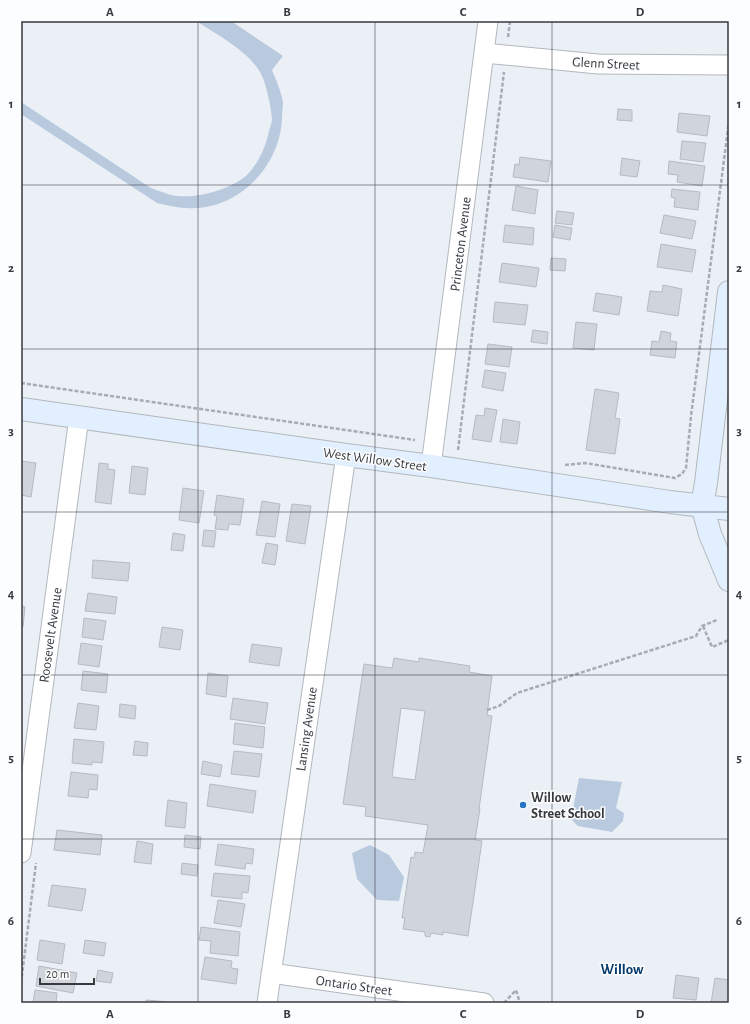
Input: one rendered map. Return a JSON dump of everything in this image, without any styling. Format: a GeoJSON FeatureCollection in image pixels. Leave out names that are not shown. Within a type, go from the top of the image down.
{"type":"FeatureCollection","features":[{"type":"Feature","properties":{"kind":"street","name":"Princeton Avenue"},"geometry":{"type":"LineString","coordinates":[[431,466],[488,21]]}},
{"type":"Feature","properties":{"kind":"street","name":"Glenn Street"},"geometry":{"type":"LineString","coordinates":[[484,53],[598,64],[729,65]]}},
{"type":"Feature","properties":{"kind":"street"},"geometry":{"type":"LineString","coordinates":[[729,292],[706,483],[702,505],[710,534],[729,580]]}},
{"type":"Feature","properties":{"kind":"street","name":"West Willow Street"},"geometry":{"type":"LineString","coordinates":[[21,409],[431,466],[670,502],[729,509]]}},
{"type":"Feature","properties":{"kind":"street","name":"Roosevelt Avenue"},"geometry":{"type":"LineString","coordinates":[[21,853],[79,417]]}},
{"type":"Feature","properties":{"kind":"street","name":"Lansing Avenue"},"geometry":{"type":"LineString","coordinates":[[266,1003],[346,455]]}},
{"type":"Feature","properties":{"kind":"street","name":"Ontario Street"},"geometry":{"type":"LineString","coordinates":[[271,973],[484,1003]]}},
{"type":"Feature","properties":{"kind":"path"},"geometry":{"type":"LineString","coordinates":[[458,451],[510,21]]}},
{"type":"Feature","properties":{"kind":"path"},"geometry":{"type":"LineString","coordinates":[[564,465],[585,463],[675,478],[682,474],[686,468],[693,400],[729,121]]}},
{"type":"Feature","properties":{"kind":"path"},"geometry":{"type":"LineString","coordinates":[[21,383],[416,440]]}},
{"type":"Feature","properties":{"kind":"path"},"geometry":{"type":"LineString","coordinates":[[487,710],[498,706],[517,693],[696,636],[702,626],[717,620]]}},
{"type":"Feature","properties":{"kind":"path"},"geometry":{"type":"LineString","coordinates":[[702,626],[712,648],[729,640]]}},
{"type":"Feature","properties":{"kind":"path"},"geometry":{"type":"LineString","coordinates":[[504,1003],[516,990],[520,1003]]}},
{"type":"Feature","properties":{"kind":"shaded area"},"geometry":{"type":"Polygon","coordinates":[[[196,21],[231,21],[283,56],[272,70],[283,102],[280,134],[275,150],[267,165],[256,179],[244,190],[229,199],[213,205],[196,208],[181,208],[157,203],[21,114],[21,102],[151,188],[171,195],[201,195],[232,185],[248,174],[262,154],[272,120],[270,102],[262,76],[255,64],[240,50],[196,21]]]}},
{"type":"Feature","properties":{"kind":"shaded area"},"geometry":{"type":"Polygon","coordinates":[[[579,778],[622,782],[616,808],[624,813],[623,821],[612,832],[578,826],[571,819],[579,778]]]}},
{"type":"Feature","properties":{"kind":"shaded area"},"geometry":{"type":"Polygon","coordinates":[[[370,845],[389,855],[404,877],[399,901],[377,900],[357,879],[352,853],[370,845]]]}},
{"type":"Feature","properties":{"kind":"building"},"geometry":{"type":"Polygon","coordinates":[[[618,109],[632,110],[632,121],[617,120],[618,109]]]}},
{"type":"Feature","properties":{"kind":"building"},"geometry":{"type":"Polygon","coordinates":[[[679,113],[710,116],[707,136],[677,132],[679,113]]]}},
{"type":"Feature","properties":{"kind":"building"},"geometry":{"type":"Polygon","coordinates":[[[682,141],[706,143],[703,162],[680,159],[682,141]]]}},
{"type":"Feature","properties":{"kind":"building"},"geometry":{"type":"Polygon","coordinates":[[[520,157],[551,161],[548,182],[513,177],[515,164],[519,165],[520,157]]]}},
{"type":"Feature","properties":{"kind":"building"},"geometry":{"type":"Polygon","coordinates":[[[622,158],[640,161],[637,177],[620,175],[622,158]]]}},
{"type":"Feature","properties":{"kind":"building"},"geometry":{"type":"Polygon","coordinates":[[[669,161],[705,166],[702,186],[677,182],[678,175],[668,174],[669,161]]]}},
{"type":"Feature","properties":{"kind":"building"},"geometry":{"type":"Polygon","coordinates":[[[516,186],[538,190],[535,214],[512,210],[516,186]]]}},
{"type":"Feature","properties":{"kind":"building"},"geometry":{"type":"Polygon","coordinates":[[[672,189],[700,192],[698,210],[674,207],[675,198],[671,197],[672,189]]]}},
{"type":"Feature","properties":{"kind":"building"},"geometry":{"type":"Polygon","coordinates":[[[557,211],[574,213],[572,225],[555,223],[557,211]]]}},
{"type":"Feature","properties":{"kind":"building"},"geometry":{"type":"Polygon","coordinates":[[[664,215],[696,221],[692,239],[660,233],[664,215]]]}},
{"type":"Feature","properties":{"kind":"building"},"geometry":{"type":"Polygon","coordinates":[[[505,225],[534,228],[533,245],[503,242],[505,225]]]}},
{"type":"Feature","properties":{"kind":"building"},"geometry":{"type":"Polygon","coordinates":[[[555,225],[572,228],[570,240],[553,237],[555,225]]]}},
{"type":"Feature","properties":{"kind":"building"},"geometry":{"type":"Polygon","coordinates":[[[661,244],[696,250],[692,272],[657,267],[661,244]]]}},
{"type":"Feature","properties":{"kind":"building"},"geometry":{"type":"Polygon","coordinates":[[[551,258],[566,259],[565,271],[550,270],[551,258]]]}},
{"type":"Feature","properties":{"kind":"building"},"geometry":{"type":"Polygon","coordinates":[[[502,263],[539,268],[536,287],[499,282],[502,263]]]}},
{"type":"Feature","properties":{"kind":"building"},"geometry":{"type":"Polygon","coordinates":[[[663,285],[682,289],[678,316],[647,311],[650,291],[662,292],[663,285]]]}},
{"type":"Feature","properties":{"kind":"building"},"geometry":{"type":"Polygon","coordinates":[[[596,293],[622,297],[619,315],[593,311],[596,293]]]}},
{"type":"Feature","properties":{"kind":"building"},"geometry":{"type":"Polygon","coordinates":[[[495,302],[528,305],[525,325],[493,322],[495,302]]]}},
{"type":"Feature","properties":{"kind":"building"},"geometry":{"type":"Polygon","coordinates":[[[576,322],[597,324],[594,350],[573,348],[576,322]]]}},
{"type":"Feature","properties":{"kind":"building"},"geometry":{"type":"Polygon","coordinates":[[[533,330],[548,332],[547,344],[531,342],[533,330]]]}},
{"type":"Feature","properties":{"kind":"building"},"geometry":{"type":"Polygon","coordinates":[[[661,331],[671,333],[670,341],[677,342],[675,358],[650,355],[652,341],[659,342],[661,331]]]}},
{"type":"Feature","properties":{"kind":"building"},"geometry":{"type":"Polygon","coordinates":[[[488,344],[512,347],[509,367],[485,364],[488,344]]]}},
{"type":"Feature","properties":{"kind":"building"},"geometry":{"type":"Polygon","coordinates":[[[485,370],[506,373],[503,391],[482,387],[485,370]]]}},
{"type":"Feature","properties":{"kind":"building"},"geometry":{"type":"Polygon","coordinates":[[[595,389],[619,393],[615,418],[620,419],[615,454],[586,450],[595,389]]]}},
{"type":"Feature","properties":{"kind":"building"},"geometry":{"type":"Polygon","coordinates":[[[485,408],[497,410],[491,442],[472,439],[476,415],[484,416],[485,408]]]}},
{"type":"Feature","properties":{"kind":"building"},"geometry":{"type":"Polygon","coordinates":[[[503,419],[520,422],[517,444],[500,442],[503,419]]]}},
{"type":"Feature","properties":{"kind":"building"},"geometry":{"type":"Polygon","coordinates":[[[21,461],[36,463],[31,497],[21,495],[21,461]]]}},
{"type":"Feature","properties":{"kind":"building"},"geometry":{"type":"Polygon","coordinates":[[[99,463],[108,464],[108,469],[115,470],[111,504],[95,502],[99,463]]]}},
{"type":"Feature","properties":{"kind":"building"},"geometry":{"type":"Polygon","coordinates":[[[132,466],[148,468],[145,495],[129,493],[132,466]]]}},
{"type":"Feature","properties":{"kind":"building"},"geometry":{"type":"Polygon","coordinates":[[[183,488],[204,491],[199,523],[179,520],[183,488]]]}},
{"type":"Feature","properties":{"kind":"building"},"geometry":{"type":"Polygon","coordinates":[[[217,495],[244,499],[240,525],[229,524],[228,530],[215,529],[217,516],[214,515],[217,495]]]}},
{"type":"Feature","properties":{"kind":"building"},"geometry":{"type":"Polygon","coordinates":[[[262,501],[280,504],[275,537],[256,535],[262,501]]]}},
{"type":"Feature","properties":{"kind":"building"},"geometry":{"type":"Polygon","coordinates":[[[292,504],[311,506],[305,544],[286,541],[292,504]]]}},
{"type":"Feature","properties":{"kind":"building"},"geometry":{"type":"Polygon","coordinates":[[[204,530],[216,531],[214,547],[202,546],[204,530]]]}},
{"type":"Feature","properties":{"kind":"building"},"geometry":{"type":"Polygon","coordinates":[[[173,533],[185,535],[183,551],[171,550],[173,533]]]}},
{"type":"Feature","properties":{"kind":"building"},"geometry":{"type":"Polygon","coordinates":[[[266,543],[278,545],[275,565],[262,563],[266,543]]]}},
{"type":"Feature","properties":{"kind":"building"},"geometry":{"type":"Polygon","coordinates":[[[93,560],[130,563],[128,581],[92,578],[93,560]]]}},
{"type":"Feature","properties":{"kind":"building"},"geometry":{"type":"Polygon","coordinates":[[[88,593],[117,597],[115,614],[85,611],[88,593]]]}},
{"type":"Feature","properties":{"kind":"building"},"geometry":{"type":"Polygon","coordinates":[[[21,606],[25,607],[23,627],[21,627],[21,606]]]}},
{"type":"Feature","properties":{"kind":"building"},"geometry":{"type":"Polygon","coordinates":[[[84,618],[106,621],[103,640],[82,637],[84,618]]]}},
{"type":"Feature","properties":{"kind":"building"},"geometry":{"type":"Polygon","coordinates":[[[162,627],[183,630],[180,650],[159,647],[162,627]]]}},
{"type":"Feature","properties":{"kind":"building"},"geometry":{"type":"Polygon","coordinates":[[[81,643],[102,646],[99,667],[78,664],[81,643]]]}},
{"type":"Feature","properties":{"kind":"building"},"geometry":{"type":"Polygon","coordinates":[[[252,644],[282,648],[279,666],[249,662],[252,644]]]}},
{"type":"Feature","properties":{"kind":"building"},"geometry":{"type":"Polygon","coordinates":[[[394,658],[419,662],[419,658],[470,666],[469,672],[492,676],[487,715],[492,716],[475,840],[482,841],[468,936],[443,932],[443,935],[431,933],[430,937],[425,936],[425,932],[403,929],[405,918],[402,918],[411,857],[414,858],[415,852],[423,853],[428,825],[365,816],[366,807],[343,804],[364,664],[392,668],[394,658]],[[401,708],[392,777],[415,780],[425,711],[401,708]]]}},
{"type":"Feature","properties":{"kind":"building"},"geometry":{"type":"Polygon","coordinates":[[[83,671],[108,674],[106,693],[81,690],[83,671]]]}},
{"type":"Feature","properties":{"kind":"building"},"geometry":{"type":"Polygon","coordinates":[[[208,673],[228,676],[226,697],[206,694],[208,673]]]}},
{"type":"Feature","properties":{"kind":"building"},"geometry":{"type":"Polygon","coordinates":[[[233,698],[268,703],[265,724],[230,719],[233,698]]]}},
{"type":"Feature","properties":{"kind":"building"},"geometry":{"type":"Polygon","coordinates":[[[78,703],[99,706],[96,730],[74,728],[78,703]]]}},
{"type":"Feature","properties":{"kind":"building"},"geometry":{"type":"Polygon","coordinates":[[[120,704],[136,706],[135,719],[119,717],[120,704]]]}},
{"type":"Feature","properties":{"kind":"building"},"geometry":{"type":"Polygon","coordinates":[[[235,723],[265,727],[263,748],[233,744],[235,723]]]}},
{"type":"Feature","properties":{"kind":"building"},"geometry":{"type":"Polygon","coordinates":[[[74,739],[104,742],[102,763],[92,762],[92,765],[72,763],[74,739]]]}},
{"type":"Feature","properties":{"kind":"building"},"geometry":{"type":"Polygon","coordinates":[[[135,741],[148,743],[147,756],[133,755],[135,741]]]}},
{"type":"Feature","properties":{"kind":"building"},"geometry":{"type":"Polygon","coordinates":[[[234,751],[262,754],[259,777],[231,774],[234,751]]]}},
{"type":"Feature","properties":{"kind":"building"},"geometry":{"type":"Polygon","coordinates":[[[203,761],[222,765],[220,777],[201,774],[203,761]]]}},
{"type":"Feature","properties":{"kind":"building"},"geometry":{"type":"Polygon","coordinates":[[[71,772],[98,775],[97,790],[89,789],[88,798],[68,796],[71,772]]]}},
{"type":"Feature","properties":{"kind":"building"},"geometry":{"type":"Polygon","coordinates":[[[210,784],[256,791],[253,813],[207,806],[210,784]]]}},
{"type":"Feature","properties":{"kind":"building"},"geometry":{"type":"Polygon","coordinates":[[[168,800],[187,803],[185,828],[165,826],[168,800]]]}},
{"type":"Feature","properties":{"kind":"building"},"geometry":{"type":"Polygon","coordinates":[[[57,830],[102,835],[100,855],[54,850],[57,830]]]}},
{"type":"Feature","properties":{"kind":"building"},"geometry":{"type":"Polygon","coordinates":[[[185,835],[201,837],[200,849],[184,847],[185,835]]]}},
{"type":"Feature","properties":{"kind":"building"},"geometry":{"type":"Polygon","coordinates":[[[137,841],[153,844],[151,864],[134,862],[137,841]]]}},
{"type":"Feature","properties":{"kind":"building"},"geometry":{"type":"Polygon","coordinates":[[[218,844],[254,849],[252,864],[246,863],[245,869],[215,865],[218,844]]]}},
{"type":"Feature","properties":{"kind":"building"},"geometry":{"type":"Polygon","coordinates":[[[182,863],[198,865],[197,876],[181,874],[182,863]]]}},
{"type":"Feature","properties":{"kind":"building"},"geometry":{"type":"Polygon","coordinates":[[[214,873],[250,876],[248,893],[242,892],[242,899],[211,896],[214,873]]]}},
{"type":"Feature","properties":{"kind":"building"},"geometry":{"type":"Polygon","coordinates":[[[52,885],[86,889],[82,911],[48,906],[52,885]]]}},
{"type":"Feature","properties":{"kind":"building"},"geometry":{"type":"Polygon","coordinates":[[[218,900],[245,904],[241,927],[214,923],[218,900]]]}},
{"type":"Feature","properties":{"kind":"building"},"geometry":{"type":"Polygon","coordinates":[[[201,927],[240,932],[238,956],[210,953],[211,941],[199,940],[201,927]]]}},
{"type":"Feature","properties":{"kind":"building"},"geometry":{"type":"Polygon","coordinates":[[[40,940],[65,944],[62,964],[37,960],[40,940]]]}},
{"type":"Feature","properties":{"kind":"building"},"geometry":{"type":"Polygon","coordinates":[[[85,940],[106,943],[104,956],[83,953],[85,940]]]}},
{"type":"Feature","properties":{"kind":"building"},"geometry":{"type":"Polygon","coordinates":[[[205,957],[232,961],[231,968],[238,969],[236,984],[201,979],[205,957]]]}},
{"type":"Feature","properties":{"kind":"building"},"geometry":{"type":"Polygon","coordinates":[[[39,966],[77,973],[73,993],[36,986],[39,966]]]}},
{"type":"Feature","properties":{"kind":"building"},"geometry":{"type":"Polygon","coordinates":[[[98,970],[113,973],[111,983],[96,981],[98,970]]]}},
{"type":"Feature","properties":{"kind":"building"},"geometry":{"type":"Polygon","coordinates":[[[676,975],[699,978],[696,1000],[673,998],[676,975]]]}},
{"type":"Feature","properties":{"kind":"building"},"geometry":{"type":"Polygon","coordinates":[[[715,978],[729,980],[729,1003],[711,1003],[715,978]]]}},
{"type":"Feature","properties":{"kind":"building"},"geometry":{"type":"Polygon","coordinates":[[[35,990],[57,993],[56,1003],[33,1003],[35,990]]]}},
{"type":"Feature","properties":{"kind":"building"},"geometry":{"type":"Polygon","coordinates":[[[146,1000],[169,1002],[169,1003],[146,1003],[146,1000]]]}},
{"type":"Feature","properties":{"kind":"place","name":"Willow Street School"},"geometry":{"type":"Point","coordinates":[523,805]}},
{"type":"Feature","properties":{"kind":"district","name":"Willow"},"geometry":{"type":"Point","coordinates":[622,969]}}]}
